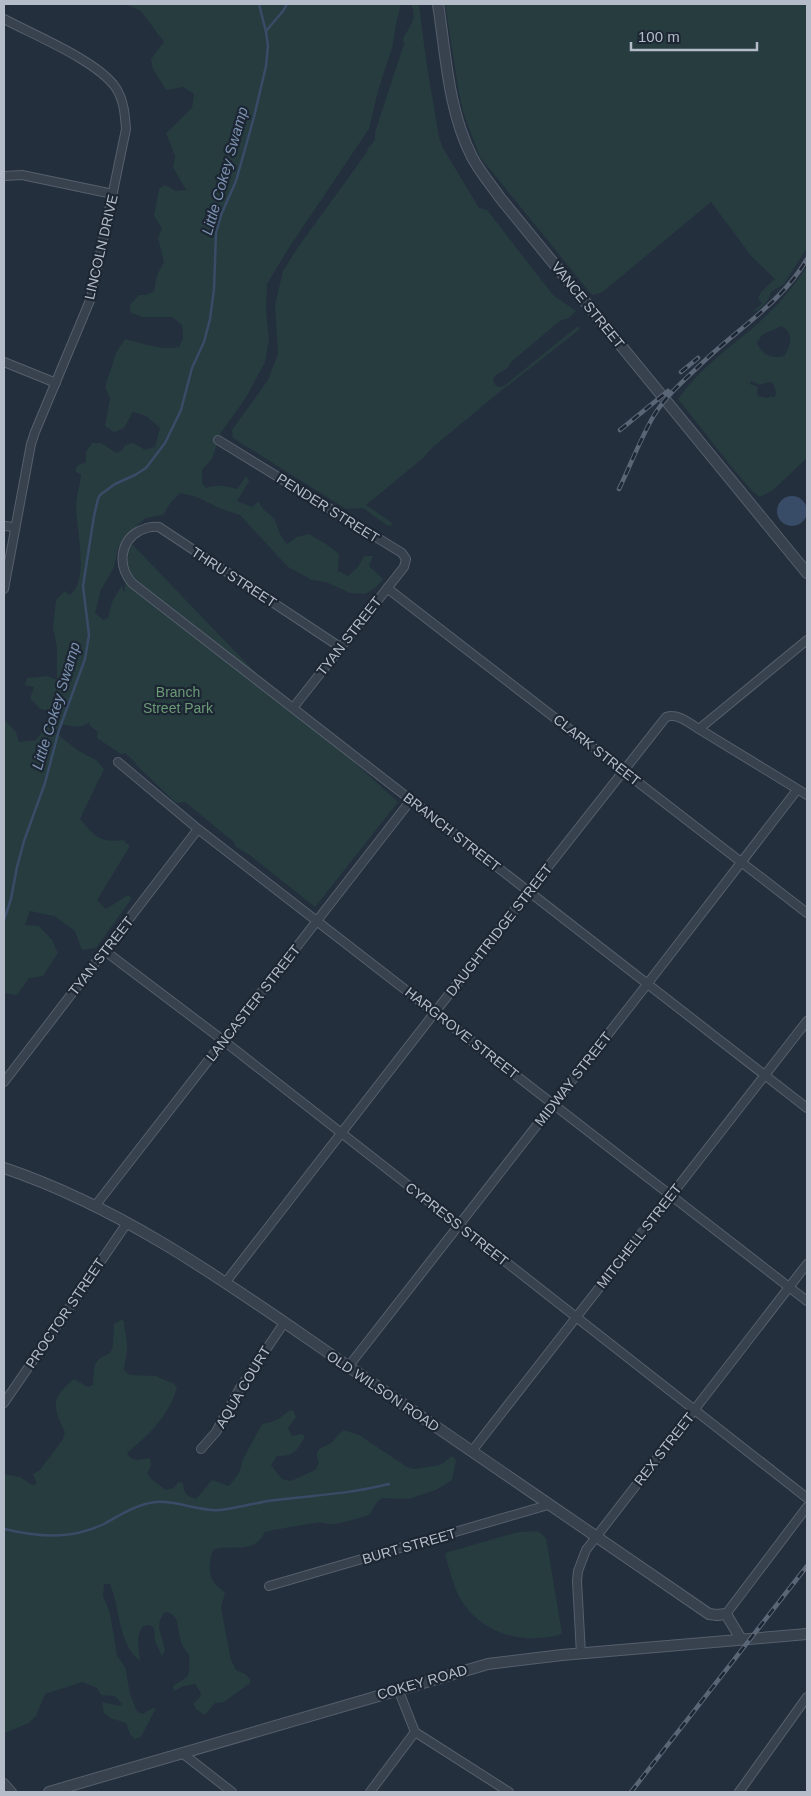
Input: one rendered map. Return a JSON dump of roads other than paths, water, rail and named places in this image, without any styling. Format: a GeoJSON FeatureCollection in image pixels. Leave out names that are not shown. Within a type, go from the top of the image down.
{"type":"FeatureCollection","features":[{"type":"Feature","properties":{"kind":"street","name":"VANCE STREET"},"geometry":{"type":"LineString","coordinates":[[438,4],[454,108],[459,126],[474,160],[501,199],[807,573]]}},
{"type":"Feature","properties":{"kind":"street","name":"LINCOLN DRIVE"},"geometry":{"type":"LineString","coordinates":[[4,19],[86,62],[109,79],[122,102],[126,129],[91,298],[33,438],[4,589]]}},
{"type":"Feature","properties":{"kind":"street"},"geometry":{"type":"LineString","coordinates":[[4,176],[22,175],[113,194]]}},
{"type":"Feature","properties":{"kind":"street"},"geometry":{"type":"LineString","coordinates":[[4,362],[56,383]]}},
{"type":"Feature","properties":{"kind":"street","name":"PENDER STREET"},"geometry":{"type":"LineString","coordinates":[[218,440],[402,553],[406,559],[404,567],[387,588]]}},
{"type":"Feature","properties":{"kind":"street"},"geometry":{"type":"LineString","coordinates":[[4,526],[15,528]]}},
{"type":"Feature","properties":{"kind":"street","name":"THRU STREET"},"geometry":{"type":"LineString","coordinates":[[126,542],[142,530],[153,526],[159,527],[340,647]]}},
{"type":"Feature","properties":{"kind":"street","name":"BRANCH STREET"},"geometry":{"type":"LineString","coordinates":[[126,542],[123,565],[125,576],[132,583],[807,1108]]}},
{"type":"Feature","properties":{"kind":"street","name":"TYAN STREET"},"geometry":{"type":"LineString","coordinates":[[293,708],[387,588]]}},
{"type":"Feature","properties":{"kind":"street","name":"CLARK STREET"},"geometry":{"type":"LineString","coordinates":[[387,588],[807,913]]}},
{"type":"Feature","properties":{"kind":"street"},"geometry":{"type":"LineString","coordinates":[[807,640],[699,729],[807,795]]}},
{"type":"Feature","properties":{"kind":"street","name":"DAUGHTRIDGE STREET"},"geometry":{"type":"LineString","coordinates":[[224,1283],[666,717],[678,716],[699,729]]}},
{"type":"Feature","properties":{"kind":"street","name":"HARGROVE STREET"},"geometry":{"type":"LineString","coordinates":[[118,762],[198,829],[318,920],[807,1302]]}},
{"type":"Feature","properties":{"kind":"street","name":"MIDWAY STREET"},"geometry":{"type":"LineString","coordinates":[[348,1366],[797,790]]}},
{"type":"Feature","properties":{"kind":"street","name":"LANCASTER STREET"},"geometry":{"type":"LineString","coordinates":[[95,1206],[411,800]]}},
{"type":"Feature","properties":{"kind":"street","name":"TYAN STREET"},"geometry":{"type":"LineString","coordinates":[[4,1082],[198,829]]}},
{"type":"Feature","properties":{"kind":"street","name":"CYPRESS STREET"},"geometry":{"type":"LineString","coordinates":[[105,951],[224,1041],[807,1498]]}},
{"type":"Feature","properties":{"kind":"street","name":"MITCHELL STREET"},"geometry":{"type":"LineString","coordinates":[[472,1451],[807,1021]]}},
{"type":"Feature","properties":{"kind":"street","name":"OLD WILSON ROAD"},"geometry":{"type":"LineString","coordinates":[[4,1168],[66,1192],[127,1223],[284,1322],[709,1614],[726,1614]]}},
{"type":"Feature","properties":{"kind":"street","name":"PROCTOR STREET"},"geometry":{"type":"LineString","coordinates":[[4,1403],[7,1392],[127,1223]]}},
{"type":"Feature","properties":{"kind":"street","name":"REX STREET"},"geometry":{"type":"LineString","coordinates":[[581,1654],[577,1594],[578,1571],[586,1550],[807,1264]]}},
{"type":"Feature","properties":{"kind":"street","name":"AQUA COURT"},"geometry":{"type":"LineString","coordinates":[[201,1449],[216,1432],[240,1388],[284,1322]]}},
{"type":"Feature","properties":{"kind":"street","name":"BURT STREET"},"geometry":{"type":"LineString","coordinates":[[269,1586],[548,1505]]}},
{"type":"Feature","properties":{"kind":"street"},"geometry":{"type":"LineString","coordinates":[[741,1639],[726,1614],[807,1507]]}},
{"type":"Feature","properties":{"kind":"street","name":"COKEY ROAD"},"geometry":{"type":"LineString","coordinates":[[49,1792],[488,1664],[807,1634]]}},
{"type":"Feature","properties":{"kind":"street"},"geometry":{"type":"LineString","coordinates":[[398,1689],[415,1732],[509,1792]]}},
{"type":"Feature","properties":{"kind":"street"},"geometry":{"type":"LineString","coordinates":[[739,1792],[807,1697]]}},
{"type":"Feature","properties":{"kind":"street"},"geometry":{"type":"LineString","coordinates":[[370,1792],[415,1732]]}},
{"type":"Feature","properties":{"kind":"street"},"geometry":{"type":"LineString","coordinates":[[182,1754],[232,1792]]}},
{"type":"Feature","properties":{"kind":"street"},"geometry":{"type":"LineString","coordinates":[[4,1783],[12,1792]]}},
{"type":"Feature","properties":{"kind":"water"},"geometry":{"type":"Polygon","coordinates":[[[792,496],[803,500],[807,511],[803,522],[792,526],[781,522],[777,511],[781,500],[792,496]]]}},
{"type":"Feature","properties":{"kind":"waterway","name":"Little Cokey Swamp"},"geometry":{"type":"LineString","coordinates":[[4,920],[11,899],[24,841],[45,783],[59,730],[85,659],[89,635],[83,586],[98,499],[100,495],[115,484],[146,468],[165,443],[181,410],[192,368],[204,342],[210,319],[214,289],[216,233],[221,215],[236,181],[266,66],[268,46],[259,4]]}},
{"type":"Feature","properties":{"kind":"waterway"},"geometry":{"type":"LineString","coordinates":[[266,31],[287,4]]}},
{"type":"Feature","properties":{"kind":"waterway"},"geometry":{"type":"LineString","coordinates":[[4,1529],[30,1534],[67,1535],[92,1529],[135,1507],[149,1503],[164,1502],[220,1510],[269,1501],[360,1490],[389,1484]]}},
{"type":"Feature","properties":{"kind":"railway"},"geometry":{"type":"LineString","coordinates":[[619,489],[648,426],[663,403],[713,353],[771,303],[784,290],[807,259]]}},
{"type":"Feature","properties":{"kind":"railway"},"geometry":{"type":"LineString","coordinates":[[681,372],[698,358]]}},
{"type":"Feature","properties":{"kind":"railway"},"geometry":{"type":"LineString","coordinates":[[620,430],[668,391]]}},
{"type":"Feature","properties":{"kind":"railway"},"geometry":{"type":"LineString","coordinates":[[631,1792],[807,1566]]}},
{"type":"Feature","properties":{"kind":"park label","name":"Branch Street Park"},"geometry":{"type":"Point","coordinates":[178,700]}}]}
